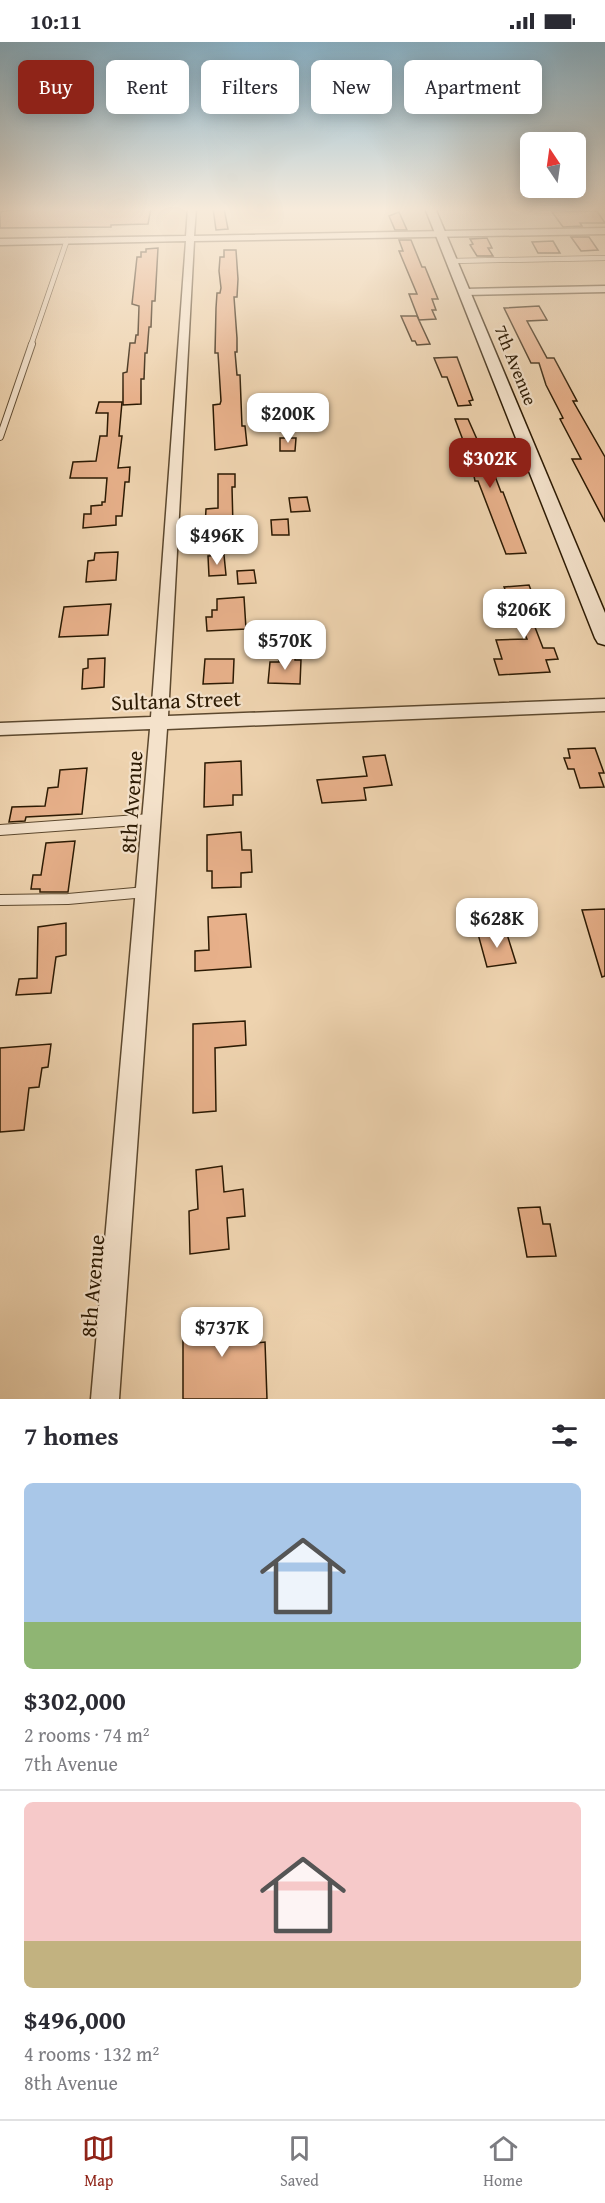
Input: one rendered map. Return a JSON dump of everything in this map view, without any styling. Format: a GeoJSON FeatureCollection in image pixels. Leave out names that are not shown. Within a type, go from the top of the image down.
{"type":"FeatureCollection","features":[{"type":"Feature","properties":{"kind":"street","name":"8th Avenue"},"geometry":{"type":"LineString","coordinates":[[105,1399],[147,892],[188,271]]}},
{"type":"Feature","properties":{"kind":"street","name":"7th Avenue"},"geometry":{"type":"LineString","coordinates":[[456,271],[605,638]]}},
{"type":"Feature","properties":{"kind":"street"},"geometry":{"type":"LineString","coordinates":[[465,292],[605,289]]}},
{"type":"Feature","properties":{"kind":"street","name":"Sultana Street"},"geometry":{"type":"LineString","coordinates":[[0,729],[605,705]]}},
{"type":"Feature","properties":{"kind":"lane"},"geometry":{"type":"LineString","coordinates":[[0,437],[56,271]]}},
{"type":"Feature","properties":{"kind":"lane"},"geometry":{"type":"LineString","coordinates":[[0,830],[151,819]]}},
{"type":"Feature","properties":{"kind":"lane"},"geometry":{"type":"LineString","coordinates":[[0,900],[68,899],[147,892]]}},
{"type":"Feature","properties":{"kind":"building"},"geometry":{"type":"Polygon","coordinates":[[[135,271],[157,271],[155,301],[152,301],[151,327],[149,327],[147,353],[145,353],[144,379],[141,379],[141,404],[123,405],[123,373],[127,372],[130,343],[135,343],[136,335],[138,335],[139,306],[132,304],[135,271]]]}},
{"type":"Feature","properties":{"kind":"building"},"geometry":{"type":"Polygon","coordinates":[[[219,271],[237,271],[237,297],[234,297],[237,338],[237,352],[235,352],[237,375],[240,375],[242,426],[245,426],[247,445],[215,450],[213,405],[220,404],[221,401],[218,353],[215,353],[216,308],[217,293],[220,293],[219,271]]]}},
{"type":"Feature","properties":{"kind":"building"},"geometry":{"type":"Polygon","coordinates":[[[408,271],[427,271],[438,299],[432,299],[436,310],[432,310],[436,319],[419,320],[409,294],[417,294],[408,271]]]}},
{"type":"Feature","properties":{"kind":"building"},"geometry":{"type":"Polygon","coordinates":[[[539,306],[547,320],[527,321],[547,358],[554,358],[577,401],[573,401],[605,457],[605,522],[572,459],[581,459],[560,419],[563,418],[546,385],[539,363],[531,363],[504,308],[539,306]]]}},
{"type":"Feature","properties":{"kind":"building"},"geometry":{"type":"Polygon","coordinates":[[[401,316],[417,316],[430,344],[417,345],[415,341],[412,341],[401,316]]]}},
{"type":"Feature","properties":{"kind":"building"},"geometry":{"type":"Polygon","coordinates":[[[457,357],[473,400],[469,401],[471,405],[458,406],[447,377],[442,377],[434,358],[457,357]]]}},
{"type":"Feature","properties":{"kind":"building"},"geometry":{"type":"Polygon","coordinates":[[[99,402],[122,402],[119,436],[122,436],[118,468],[130,467],[129,482],[125,482],[122,516],[116,516],[116,525],[83,528],[84,514],[91,514],[91,506],[102,505],[102,502],[105,502],[107,478],[70,478],[73,462],[96,461],[100,436],[107,436],[108,413],[96,413],[99,402]]]}},
{"type":"Feature","properties":{"kind":"building"},"geometry":{"type":"Polygon","coordinates":[[[455,419],[468,419],[484,455],[487,455],[526,553],[506,554],[478,481],[475,481],[474,476],[467,476],[460,456],[469,456],[455,419]]]}},
{"type":"Feature","properties":{"kind":"building"},"geometry":{"type":"Polygon","coordinates":[[[280,438],[296,438],[295,451],[280,451],[280,438]]]}},
{"type":"Feature","properties":{"kind":"building"},"geometry":{"type":"Polygon","coordinates":[[[218,474],[235,474],[235,487],[232,487],[233,527],[205,528],[206,509],[218,508],[218,474]]]}},
{"type":"Feature","properties":{"kind":"building"},"geometry":{"type":"Polygon","coordinates":[[[307,497],[310,511],[291,512],[289,498],[307,497]]]}},
{"type":"Feature","properties":{"kind":"building"},"geometry":{"type":"Polygon","coordinates":[[[288,519],[289,535],[272,535],[271,520],[288,519]]]}},
{"type":"Feature","properties":{"kind":"building"},"geometry":{"type":"Polygon","coordinates":[[[118,552],[116,580],[86,582],[88,561],[94,560],[95,553],[118,552]]]}},
{"type":"Feature","properties":{"kind":"building"},"geometry":{"type":"Polygon","coordinates":[[[224,555],[226,575],[209,576],[208,556],[224,555]]]}},
{"type":"Feature","properties":{"kind":"building"},"geometry":{"type":"Polygon","coordinates":[[[254,570],[256,583],[238,584],[237,571],[254,570]]]}},
{"type":"Feature","properties":{"kind":"building"},"geometry":{"type":"Polygon","coordinates":[[[529,585],[534,598],[529,599],[538,622],[533,622],[543,648],[554,648],[558,659],[546,660],[550,672],[499,675],[494,659],[502,659],[496,640],[527,639],[504,587],[529,585]]]}},
{"type":"Feature","properties":{"kind":"building"},"geometry":{"type":"Polygon","coordinates":[[[244,597],[246,629],[207,631],[206,617],[212,617],[212,610],[217,610],[217,599],[244,597]]]}},
{"type":"Feature","properties":{"kind":"building"},"geometry":{"type":"Polygon","coordinates":[[[111,604],[108,635],[59,637],[64,607],[111,604]]]}},
{"type":"Feature","properties":{"kind":"building"},"geometry":{"type":"Polygon","coordinates":[[[279,655],[295,656],[295,660],[301,660],[300,684],[268,683],[270,662],[279,662],[279,655]]]}},
{"type":"Feature","properties":{"kind":"building"},"geometry":{"type":"Polygon","coordinates":[[[105,658],[104,687],[82,689],[83,669],[88,668],[88,659],[105,658]]]}},
{"type":"Feature","properties":{"kind":"building"},"geometry":{"type":"Polygon","coordinates":[[[205,659],[234,659],[233,683],[203,684],[205,659]]]}},
{"type":"Feature","properties":{"kind":"building"},"geometry":{"type":"Polygon","coordinates":[[[595,748],[604,773],[599,773],[604,787],[580,788],[574,769],[568,769],[564,758],[570,758],[568,749],[595,748]]]}},
{"type":"Feature","properties":{"kind":"building"},"geometry":{"type":"Polygon","coordinates":[[[385,755],[392,785],[364,788],[366,800],[322,803],[317,780],[367,776],[363,757],[385,755]]]}},
{"type":"Feature","properties":{"kind":"building"},"geometry":{"type":"Polygon","coordinates":[[[241,761],[242,795],[233,795],[233,805],[204,807],[205,763],[241,761]]]}},
{"type":"Feature","properties":{"kind":"building"},"geometry":{"type":"Polygon","coordinates":[[[87,768],[82,814],[26,817],[25,821],[9,822],[12,807],[45,806],[48,788],[58,787],[60,770],[87,768]]]}},
{"type":"Feature","properties":{"kind":"building"},"geometry":{"type":"Polygon","coordinates":[[[241,832],[242,850],[251,850],[252,872],[241,873],[241,887],[212,888],[212,871],[207,871],[207,835],[241,832]]]}},
{"type":"Feature","properties":{"kind":"building"},"geometry":{"type":"Polygon","coordinates":[[[75,841],[68,892],[40,892],[40,889],[31,889],[33,875],[41,875],[46,843],[75,841]]]}},
{"type":"Feature","properties":{"kind":"building"},"geometry":{"type":"Polygon","coordinates":[[[605,909],[605,976],[602,977],[582,910],[605,909]]]}},
{"type":"Feature","properties":{"kind":"building"},"geometry":{"type":"Polygon","coordinates":[[[246,914],[251,967],[195,971],[195,951],[209,950],[208,917],[246,914]]]}},
{"type":"Feature","properties":{"kind":"building"},"geometry":{"type":"Polygon","coordinates":[[[66,923],[66,955],[56,957],[51,993],[16,995],[19,979],[37,978],[38,927],[66,923]]]}},
{"type":"Feature","properties":{"kind":"building"},"geometry":{"type":"Polygon","coordinates":[[[506,931],[516,963],[487,967],[478,934],[506,931]]]}},
{"type":"Feature","properties":{"kind":"building"},"geometry":{"type":"Polygon","coordinates":[[[245,1021],[246,1045],[215,1048],[216,1111],[193,1113],[193,1024],[245,1021]]]}},
{"type":"Feature","properties":{"kind":"building"},"geometry":{"type":"Polygon","coordinates":[[[51,1044],[48,1067],[42,1068],[39,1087],[29,1088],[24,1130],[0,1132],[0,1048],[51,1044]]]}},
{"type":"Feature","properties":{"kind":"building"},"geometry":{"type":"Polygon","coordinates":[[[222,1166],[224,1192],[243,1189],[245,1216],[227,1218],[229,1249],[190,1254],[189,1211],[198,1209],[196,1170],[222,1166]]]}},
{"type":"Feature","properties":{"kind":"building"},"geometry":{"type":"Polygon","coordinates":[[[540,1207],[543,1224],[550,1224],[556,1256],[527,1257],[518,1208],[540,1207]]]}},
{"type":"Feature","properties":{"kind":"building"},"geometry":{"type":"Polygon","coordinates":[[[247,1308],[248,1344],[265,1342],[267,1399],[183,1399],[183,1314],[247,1308]]]}}]}
